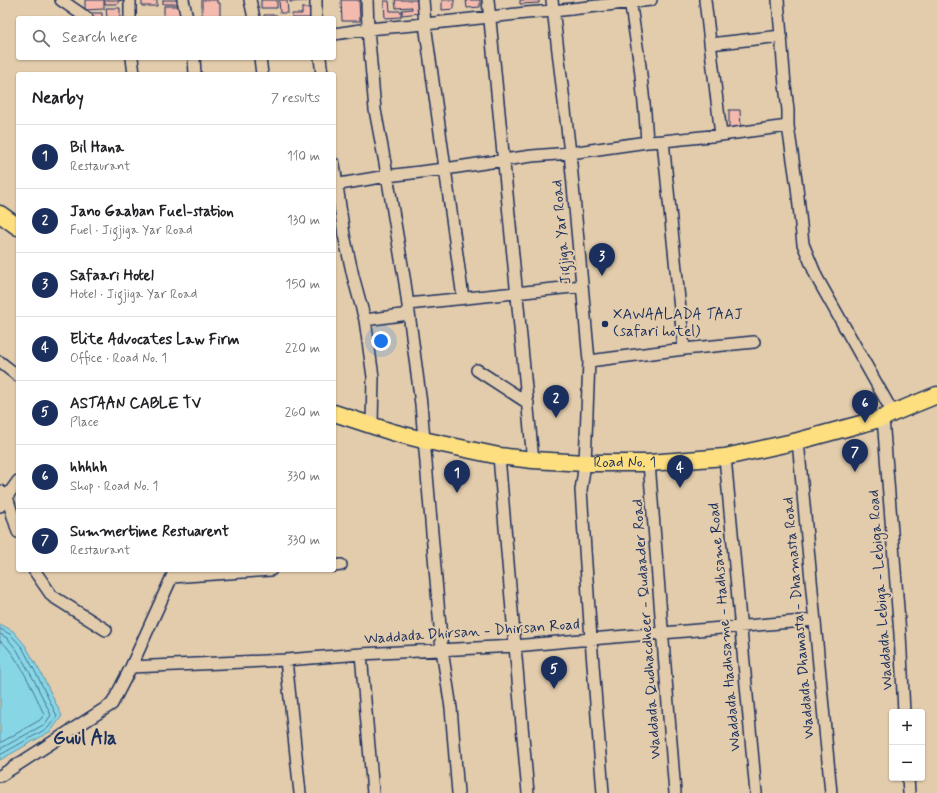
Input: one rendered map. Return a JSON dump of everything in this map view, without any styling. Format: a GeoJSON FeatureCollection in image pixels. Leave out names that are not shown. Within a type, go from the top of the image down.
{"type":"FeatureCollection","features":[{"type":"Feature","properties":{"kind":"highway"},"geometry":{"type":"LineString","coordinates":[[0,214],[16,226]]}},
{"type":"Feature","properties":{"kind":"highway","name":"Road No. 1"},"geometry":{"type":"LineString","coordinates":[[336,414],[392,432],[499,456],[533,460],[585,463],[649,463],[725,457],[798,441],[888,416],[937,396]]}},
{"type":"Feature","properties":{"kind":"street"},"geometry":{"type":"LineString","coordinates":[[61,0],[83,16]]}},
{"type":"Feature","properties":{"kind":"street"},"geometry":{"type":"LineString","coordinates":[[78,0],[83,16]]}},
{"type":"Feature","properties":{"kind":"street"},"geometry":{"type":"LineString","coordinates":[[130,0],[130,16]]}},
{"type":"Feature","properties":{"kind":"street"},"geometry":{"type":"LineString","coordinates":[[183,0],[187,16]]}},
{"type":"Feature","properties":{"kind":"street"},"geometry":{"type":"LineString","coordinates":[[250,0],[254,16]]}},
{"type":"Feature","properties":{"kind":"street"},"geometry":{"type":"LineString","coordinates":[[316,0],[316,16]]}},
{"type":"Feature","properties":{"kind":"street"},"geometry":{"type":"LineString","coordinates":[[367,0],[374,110],[387,176],[421,404],[442,650],[451,708],[458,793]]}},
{"type":"Feature","properties":{"kind":"street"},"geometry":{"type":"LineString","coordinates":[[423,0],[425,24],[463,298]]}},
{"type":"Feature","properties":{"kind":"street"},"geometry":{"type":"LineString","coordinates":[[488,0],[533,460]]}},
{"type":"Feature","properties":{"kind":"street"},"geometry":{"type":"LineString","coordinates":[[336,34],[368,29],[526,13],[553,6],[651,0]]}},
{"type":"Feature","properties":{"kind":"street"},"geometry":{"type":"LineString","coordinates":[[704,0],[721,135]]}},
{"type":"Feature","properties":{"kind":"street"},"geometry":{"type":"LineString","coordinates":[[778,0],[788,110],[788,126],[797,187],[803,244],[817,278],[888,416]]}},
{"type":"Feature","properties":{"kind":"street"},"geometry":{"type":"LineString","coordinates":[[630,1],[640,66],[647,142]]}},
{"type":"Feature","properties":{"kind":"street","name":"Jigjiga Yar Road"},"geometry":{"type":"LineString","coordinates":[[553,6],[570,153],[589,361],[585,463],[581,490],[603,793]]}},
{"type":"Feature","properties":{"kind":"street"},"geometry":{"type":"LineString","coordinates":[[710,44],[781,36]]}},
{"type":"Feature","properties":{"kind":"street"},"geometry":{"type":"LineString","coordinates":[[132,60],[134,72]]}},
{"type":"Feature","properties":{"kind":"street"},"geometry":{"type":"LineString","coordinates":[[194,60],[195,72]]}},
{"type":"Feature","properties":{"kind":"street"},"geometry":{"type":"LineString","coordinates":[[260,60],[262,72]]}},
{"type":"Feature","properties":{"kind":"street"},"geometry":{"type":"LineString","coordinates":[[320,60],[322,72]]}},
{"type":"Feature","properties":{"kind":"street"},"geometry":{"type":"LineString","coordinates":[[336,185],[387,176],[532,156],[570,153],[647,142],[721,135],[788,126]]}},
{"type":"Feature","properties":{"kind":"street"},"geometry":{"type":"LineString","coordinates":[[663,141],[684,349]]}},
{"type":"Feature","properties":{"kind":"street"},"geometry":{"type":"LineString","coordinates":[[336,191],[353,276],[365,320],[373,377],[372,425]]}},
{"type":"Feature","properties":{"kind":"street"},"geometry":{"type":"LineString","coordinates":[[365,320],[408,309],[463,298],[582,286]]}},
{"type":"Feature","properties":{"kind":"street"},"geometry":{"type":"LineString","coordinates":[[589,361],[754,342]]}},
{"type":"Feature","properties":{"kind":"street"},"geometry":{"type":"LineString","coordinates":[[0,362],[16,374]]}},
{"type":"Feature","properties":{"kind":"street"},"geometry":{"type":"LineString","coordinates":[[477,370],[528,403]]}},
{"type":"Feature","properties":{"kind":"street","name":"Waddada Lebiga - Lebiga Road"},"geometry":{"type":"LineString","coordinates":[[888,416],[904,709]]}},
{"type":"Feature","properties":{"kind":"street","name":"Waddada Dhamasta - Dhamasta Road"},"geometry":{"type":"LineString","coordinates":[[798,441],[831,793]]}},
{"type":"Feature","properties":{"kind":"street"},"geometry":{"type":"LineString","coordinates":[[499,456],[514,646],[528,793]]}},
{"type":"Feature","properties":{"kind":"street","name":"Waddada Hadhsame - Hadhsame Road"},"geometry":{"type":"LineString","coordinates":[[725,457],[756,793]]}},
{"type":"Feature","properties":{"kind":"street","name":"Waddada Qudhacdheer - Qudaader Road"},"geometry":{"type":"LineString","coordinates":[[649,463],[675,793]]}},
{"type":"Feature","properties":{"kind":"street"},"geometry":{"type":"LineString","coordinates":[[16,485],[2,498],[16,528]]}},
{"type":"Feature","properties":{"kind":"street"},"geometry":{"type":"LineString","coordinates":[[35,572],[52,596],[106,630]]}},
{"type":"Feature","properties":{"kind":"street"},"geometry":{"type":"LineString","coordinates":[[0,776],[112,704],[173,573],[206,572]]}},
{"type":"Feature","properties":{"kind":"street","name":"Waddada Dhirsan - Dhirsan Road"},"geometry":{"type":"LineString","coordinates":[[131,666],[286,660],[361,654],[514,646],[815,620]]}},
{"type":"Feature","properties":{"kind":"street"},"geometry":{"type":"LineString","coordinates":[[361,654],[373,793]]}},
{"type":"Feature","properties":{"kind":"street"},"geometry":{"type":"LineString","coordinates":[[286,660],[300,793]]}},
{"type":"Feature","properties":{"kind":"street"},"geometry":{"type":"LineString","coordinates":[[908,781],[909,793]]}},
{"type":"Feature","properties":{"kind":"water"},"geometry":{"type":"Polygon","coordinates":[[[0,624],[13,631],[25,645],[42,675],[62,716],[51,731],[0,760],[0,624]]]}},
{"type":"Feature","properties":{"kind":"building"},"geometry":{"type":"Polygon","coordinates":[[[85,0],[104,0],[104,9],[85,10],[85,0]]]}},
{"type":"Feature","properties":{"kind":"building"},"geometry":{"type":"Polygon","coordinates":[[[105,0],[123,0],[118,1],[118,4],[105,4],[105,0]]]}},
{"type":"Feature","properties":{"kind":"building"},"geometry":{"type":"Polygon","coordinates":[[[142,0],[157,0],[157,6],[142,6],[142,0]]]}},
{"type":"Feature","properties":{"kind":"building"},"geometry":{"type":"Polygon","coordinates":[[[163,0],[180,0],[180,4],[163,4],[163,0]]]}},
{"type":"Feature","properties":{"kind":"building"},"geometry":{"type":"Polygon","coordinates":[[[202,0],[217,0],[217,3],[220,3],[220,16],[202,16],[202,0]]]}},
{"type":"Feature","properties":{"kind":"building"},"geometry":{"type":"Polygon","coordinates":[[[261,0],[277,0],[277,8],[261,8],[261,0]]]}},
{"type":"Feature","properties":{"kind":"building"},"geometry":{"type":"Polygon","coordinates":[[[279,0],[287,0],[288,13],[280,13],[279,0]]]}},
{"type":"Feature","properties":{"kind":"building"},"geometry":{"type":"Polygon","coordinates":[[[290,0],[308,0],[308,1],[290,2],[290,0]]]}},
{"type":"Feature","properties":{"kind":"building"},"geometry":{"type":"Polygon","coordinates":[[[341,0],[359,0],[360,21],[342,21],[341,0]]]}},
{"type":"Feature","properties":{"kind":"building"},"geometry":{"type":"Polygon","coordinates":[[[395,0],[418,0],[420,13],[402,15],[402,10],[412,9],[412,7],[396,8],[395,0]]]}},
{"type":"Feature","properties":{"kind":"building"},"geometry":{"type":"Polygon","coordinates":[[[442,0],[454,0],[454,9],[442,10],[442,0]]]}},
{"type":"Feature","properties":{"kind":"building"},"geometry":{"type":"Polygon","coordinates":[[[466,0],[480,0],[480,7],[467,8],[466,0]]]}},
{"type":"Feature","properties":{"kind":"building"},"geometry":{"type":"Polygon","coordinates":[[[520,0],[539,0],[539,3],[520,4],[520,0]]]}},
{"type":"Feature","properties":{"kind":"building"},"geometry":{"type":"Polygon","coordinates":[[[384,1],[389,1],[390,11],[401,11],[401,17],[385,18],[384,1]]]}},
{"type":"Feature","properties":{"kind":"building"},"geometry":{"type":"Polygon","coordinates":[[[164,6],[180,6],[180,16],[164,16],[164,6]]]}},
{"type":"Feature","properties":{"kind":"building"},"geometry":{"type":"Polygon","coordinates":[[[106,8],[120,8],[120,16],[107,16],[106,8]]]}},
{"type":"Feature","properties":{"kind":"building"},"geometry":{"type":"Polygon","coordinates":[[[302,8],[311,8],[311,16],[292,16],[292,14],[302,14],[302,8]]]}},
{"type":"Feature","properties":{"kind":"building"},"geometry":{"type":"Polygon","coordinates":[[[90,13],[102,13],[102,16],[90,16],[90,13]]]}},
{"type":"Feature","properties":{"kind":"building"},"geometry":{"type":"Polygon","coordinates":[[[264,15],[277,15],[277,16],[264,15]]]}},
{"type":"Feature","properties":{"kind":"building"},"geometry":{"type":"Polygon","coordinates":[[[729,110],[740,110],[741,128],[729,129],[729,110]]]}},
{"type":"Feature","properties":{"kind":"place","name":"Safaari Hotel"},"geometry":{"type":"Point","coordinates":[602,276]}},
{"type":"Feature","properties":{"kind":"place","name":"XAWAALADA TAAJ (safari hotel)"},"geometry":{"type":"Point","coordinates":[605,324]}},
{"type":"Feature","properties":{"kind":"place","name":"Jano Gaaban Fuel-station"},"geometry":{"type":"Point","coordinates":[556,418]}},
{"type":"Feature","properties":{"kind":"place","name":"hhhhh"},"geometry":{"type":"Point","coordinates":[865,423]}},
{"type":"Feature","properties":{"kind":"place","name":"Summertime Restuarent"},"geometry":{"type":"Point","coordinates":[855,472]}},
{"type":"Feature","properties":{"kind":"place","name":"Elite Advocates Law Firm"},"geometry":{"type":"Point","coordinates":[680,488]}},
{"type":"Feature","properties":{"kind":"place","name":"Bil Hana"},"geometry":{"type":"Point","coordinates":[457,493]}},
{"type":"Feature","properties":{"kind":"place","name":"ASTAAN CABLE TV"},"geometry":{"type":"Point","coordinates":[554,689]}},
{"type":"Feature","properties":{"kind":"district","name":"Guul Ala"},"geometry":{"type":"Point","coordinates":[85,738]}}]}
